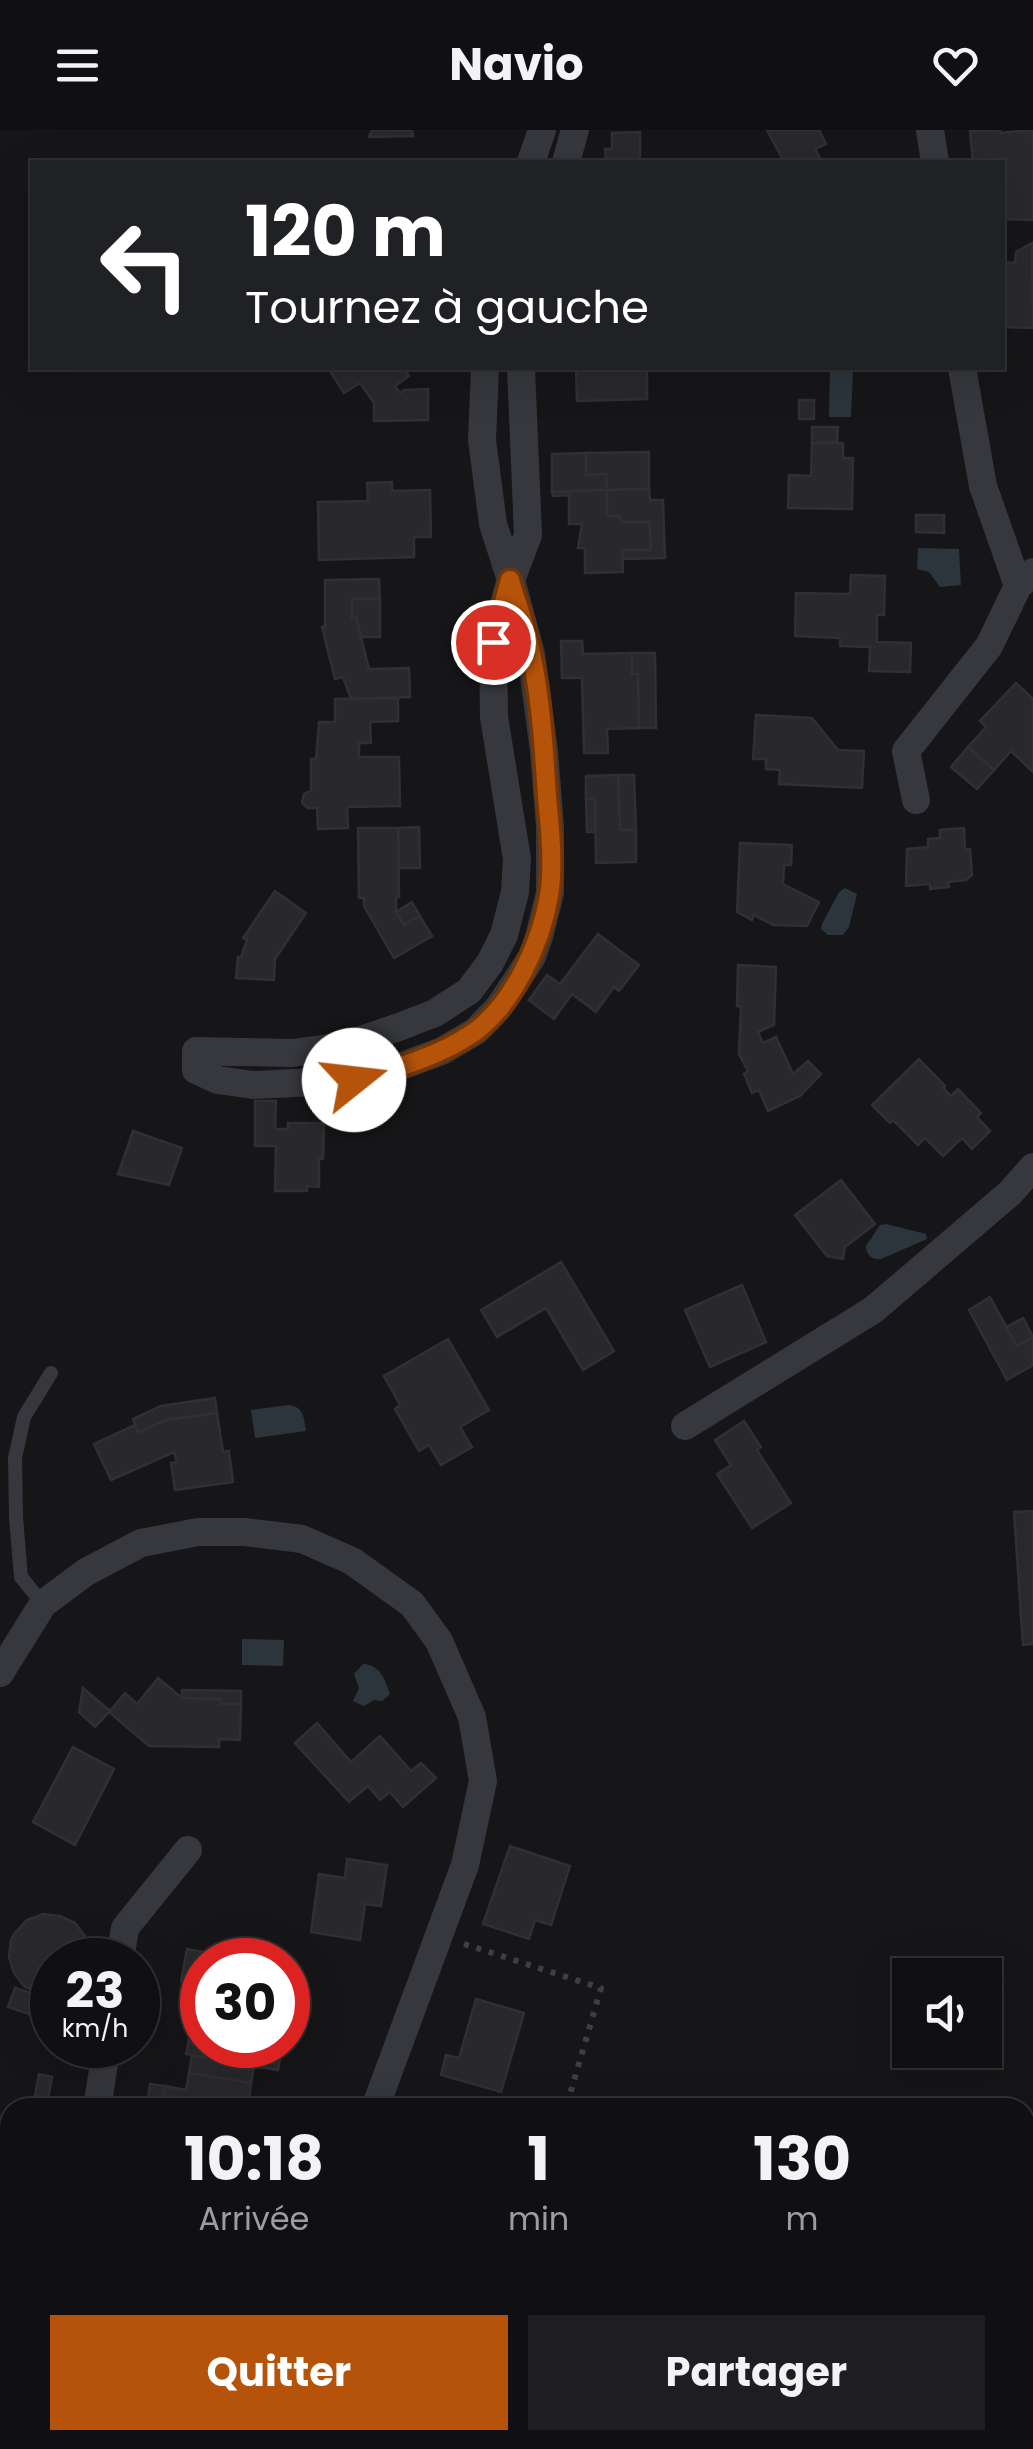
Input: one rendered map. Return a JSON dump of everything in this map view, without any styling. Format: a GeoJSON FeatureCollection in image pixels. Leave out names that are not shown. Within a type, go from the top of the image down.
{"type":"FeatureCollection","features":[{"type":"Feature","properties":{"kind":"street"},"geometry":{"type":"LineString","coordinates":[[532,160],[542,130]]}},
{"type":"Feature","properties":{"kind":"street"},"geometry":{"type":"LineString","coordinates":[[567,160],[575,130]]}},
{"type":"Feature","properties":{"kind":"street"},"geometry":{"type":"LineString","coordinates":[[930,130],[935,160]]}},
{"type":"Feature","properties":{"kind":"street"},"geometry":{"type":"LineString","coordinates":[[485,370],[482,440],[493,524],[510,580],[531,654],[544,751],[550,893],[539,937],[523,972],[499,1007],[476,1031],[442,1051],[354,1080],[253,1085],[218,1080],[196,1070],[196,1051],[293,1053],[343,1046],[452,1004],[469,991],[504,935],[515,892],[517,859],[494,717],[493,642],[510,580],[528,535],[520,370]]}},
{"type":"Feature","properties":{"kind":"street"},"geometry":{"type":"LineString","coordinates":[[916,800],[906,751],[989,646],[1026,579],[983,486],[962,370]]}},
{"type":"Feature","properties":{"kind":"street"},"geometry":{"type":"LineString","coordinates":[[685,1426],[874,1310],[1010,1193],[1033,1167]]}},
{"type":"Feature","properties":{"kind":"street"},"geometry":{"type":"LineString","coordinates":[[0,1673],[42,1604],[86,1572],[141,1543],[198,1532],[245,1532],[302,1539],[352,1561],[412,1604],[439,1641],[472,1717],[483,1782],[466,1865],[379,2098]]}},
{"type":"Feature","properties":{"kind":"street"},"geometry":{"type":"LineString","coordinates":[[124,1938],[126,1928],[188,1850]]}},
{"type":"Feature","properties":{"kind":"street"},"geometry":{"type":"LineString","coordinates":[[99,2098],[103,2068]]}},
{"type":"Feature","properties":{"kind":"lane"},"geometry":{"type":"LineString","coordinates":[[42,1604],[22,1577],[15,1458],[24,1417],[52,1374]]}},
{"type":"Feature","properties":{"kind":"path"},"geometry":{"type":"LineString","coordinates":[[440,1936],[601,1988],[569,2098]]}},
{"type":"Feature","properties":{"kind":"shaded area"},"geometry":{"type":"Polygon","coordinates":[[[830,370],[853,371],[851,417],[829,417],[830,370]]]}},
{"type":"Feature","properties":{"kind":"shaded area"},"geometry":{"type":"Polygon","coordinates":[[[918,548],[959,549],[961,585],[940,587],[929,572],[917,569],[918,548]]]}},
{"type":"Feature","properties":{"kind":"shaded area"},"geometry":{"type":"Polygon","coordinates":[[[845,888],[857,894],[849,927],[843,935],[828,935],[821,929],[822,924],[845,888]]]}},
{"type":"Feature","properties":{"kind":"shaded area"},"geometry":{"type":"Polygon","coordinates":[[[880,1225],[926,1234],[927,1239],[881,1259],[872,1258],[866,1246],[880,1225]]]}},
{"type":"Feature","properties":{"kind":"shaded area"},"geometry":{"type":"Polygon","coordinates":[[[289,1405],[300,1411],[306,1431],[255,1438],[251,1410],[289,1405]]]}},
{"type":"Feature","properties":{"kind":"shaded area"},"geometry":{"type":"Polygon","coordinates":[[[242,1639],[284,1640],[283,1666],[242,1665],[242,1639]]]}},
{"type":"Feature","properties":{"kind":"shaded area"},"geometry":{"type":"Polygon","coordinates":[[[363,1664],[378,1670],[390,1694],[382,1701],[374,1700],[364,1706],[353,1701],[359,1688],[354,1674],[363,1664]]]}},
{"type":"Feature","properties":{"kind":"building"},"geometry":{"type":"Polygon","coordinates":[[[372,130],[412,130],[413,136],[369,137],[372,130]]]}},
{"type":"Feature","properties":{"kind":"building"},"geometry":{"type":"Polygon","coordinates":[[[767,130],[819,130],[826,144],[815,149],[821,160],[783,160],[767,130]]]}},
{"type":"Feature","properties":{"kind":"building"},"geometry":{"type":"Polygon","coordinates":[[[1033,130],[1033,220],[1005,219],[1005,160],[973,160],[970,131],[1033,130]]]}},
{"type":"Feature","properties":{"kind":"building"},"geometry":{"type":"Polygon","coordinates":[[[640,132],[640,160],[606,160],[605,149],[612,149],[612,133],[640,132]]]}},
{"type":"Feature","properties":{"kind":"building"},"geometry":{"type":"Polygon","coordinates":[[[1032,243],[1033,328],[1005,327],[1005,262],[1015,263],[1016,252],[1032,243]]]}},
{"type":"Feature","properties":{"kind":"building"},"geometry":{"type":"Polygon","coordinates":[[[329,370],[405,370],[409,376],[395,386],[400,393],[428,389],[428,420],[374,421],[374,403],[360,383],[344,393],[329,370]]]}},
{"type":"Feature","properties":{"kind":"building"},"geometry":{"type":"Polygon","coordinates":[[[576,370],[647,370],[647,399],[577,401],[576,370]]]}},
{"type":"Feature","properties":{"kind":"building"},"geometry":{"type":"Polygon","coordinates":[[[799,400],[814,400],[814,419],[799,419],[799,400]]]}},
{"type":"Feature","properties":{"kind":"building"},"geometry":{"type":"Polygon","coordinates":[[[812,427],[838,427],[837,443],[812,443],[812,427]]]}},
{"type":"Feature","properties":{"kind":"building"},"geometry":{"type":"Polygon","coordinates":[[[812,443],[843,443],[843,458],[853,458],[852,509],[788,508],[789,475],[811,476],[812,443]]]}},
{"type":"Feature","properties":{"kind":"building"},"geometry":{"type":"Polygon","coordinates":[[[649,452],[649,489],[607,490],[606,474],[586,475],[586,453],[649,452]]]}},
{"type":"Feature","properties":{"kind":"building"},"geometry":{"type":"Polygon","coordinates":[[[586,453],[586,475],[606,474],[607,490],[552,492],[552,454],[586,453]]]}},
{"type":"Feature","properties":{"kind":"building"},"geometry":{"type":"Polygon","coordinates":[[[392,482],[392,491],[430,490],[431,537],[414,537],[414,557],[319,560],[318,502],[368,501],[367,483],[392,482]]]}},
{"type":"Feature","properties":{"kind":"building"},"geometry":{"type":"Polygon","coordinates":[[[649,489],[650,500],[663,500],[665,558],[623,559],[622,550],[650,550],[649,522],[621,522],[620,516],[607,516],[607,490],[649,489]]]}},
{"type":"Feature","properties":{"kind":"building"},"geometry":{"type":"Polygon","coordinates":[[[607,490],[607,516],[620,516],[621,522],[649,522],[650,550],[622,550],[623,572],[585,573],[585,548],[578,548],[582,524],[569,524],[569,495],[553,496],[552,492],[607,490]]]}},
{"type":"Feature","properties":{"kind":"building"},"geometry":{"type":"Polygon","coordinates":[[[916,515],[944,515],[944,533],[916,532],[916,515]]]}},
{"type":"Feature","properties":{"kind":"building"},"geometry":{"type":"Polygon","coordinates":[[[851,575],[885,576],[884,615],[877,615],[877,642],[911,643],[910,672],[869,671],[870,647],[840,646],[840,638],[795,636],[796,593],[850,594],[851,575]]]}},
{"type":"Feature","properties":{"kind":"building"},"geometry":{"type":"Polygon","coordinates":[[[379,579],[380,599],[352,599],[352,618],[356,617],[369,669],[409,668],[410,697],[351,699],[343,677],[335,679],[322,627],[325,580],[379,579]]]}},
{"type":"Feature","properties":{"kind":"building"},"geometry":{"type":"Polygon","coordinates":[[[352,599],[380,599],[380,637],[361,637],[356,617],[352,618],[352,599]]]}},
{"type":"Feature","properties":{"kind":"building"},"geometry":{"type":"Polygon","coordinates":[[[561,641],[582,641],[583,654],[632,653],[632,674],[638,674],[639,728],[607,729],[608,753],[584,753],[582,678],[562,678],[561,641]]]}},
{"type":"Feature","properties":{"kind":"building"},"geometry":{"type":"Polygon","coordinates":[[[632,653],[655,653],[656,728],[639,728],[638,674],[632,674],[632,653]]]}},
{"type":"Feature","properties":{"kind":"building"},"geometry":{"type":"Polygon","coordinates":[[[1016,683],[1033,699],[1033,772],[1011,751],[994,770],[968,747],[986,727],[980,721],[1016,683]]]}},
{"type":"Feature","properties":{"kind":"building"},"geometry":{"type":"Polygon","coordinates":[[[398,698],[398,721],[370,722],[371,743],[359,743],[359,757],[399,757],[400,806],[347,807],[348,828],[318,829],[317,808],[302,803],[304,794],[311,791],[311,759],[316,759],[319,722],[335,722],[335,699],[398,698]]]}},
{"type":"Feature","properties":{"kind":"building"},"geometry":{"type":"Polygon","coordinates":[[[756,715],[812,718],[838,750],[864,751],[862,788],[779,784],[780,770],[766,769],[766,759],[753,759],[756,715]]]}},
{"type":"Feature","properties":{"kind":"building"},"geometry":{"type":"Polygon","coordinates":[[[968,747],[994,770],[977,789],[951,767],[968,747]]]}},
{"type":"Feature","properties":{"kind":"building"},"geometry":{"type":"Polygon","coordinates":[[[618,775],[634,775],[636,830],[620,830],[618,775]]]}},
{"type":"Feature","properties":{"kind":"building"},"geometry":{"type":"Polygon","coordinates":[[[618,775],[620,830],[636,830],[636,862],[596,863],[595,798],[586,799],[586,776],[618,775]]]}},
{"type":"Feature","properties":{"kind":"building"},"geometry":{"type":"Polygon","coordinates":[[[595,798],[595,832],[587,832],[586,799],[595,798]]]}},
{"type":"Feature","properties":{"kind":"building"},"geometry":{"type":"Polygon","coordinates":[[[419,827],[420,868],[399,868],[398,828],[419,827]]]}},
{"type":"Feature","properties":{"kind":"building"},"geometry":{"type":"Polygon","coordinates":[[[358,828],[398,828],[396,912],[404,925],[420,916],[432,936],[394,958],[364,906],[364,898],[359,898],[358,828]]]}},
{"type":"Feature","properties":{"kind":"building"},"geometry":{"type":"Polygon","coordinates":[[[964,828],[972,875],[966,880],[948,882],[949,887],[906,886],[907,849],[928,847],[928,839],[940,838],[940,830],[964,828]]]}},
{"type":"Feature","properties":{"kind":"building"},"geometry":{"type":"Polygon","coordinates":[[[740,843],[792,845],[791,865],[784,865],[783,884],[819,902],[807,926],[773,925],[737,912],[740,843]]]}},
{"type":"Feature","properties":{"kind":"building"},"geometry":{"type":"Polygon","coordinates":[[[275,891],[306,913],[275,959],[274,980],[236,978],[238,957],[247,940],[243,938],[275,891]]]}},
{"type":"Feature","properties":{"kind":"building"},"geometry":{"type":"Polygon","coordinates":[[[412,902],[420,916],[404,925],[396,912],[412,902]]]}},
{"type":"Feature","properties":{"kind":"building"},"geometry":{"type":"Polygon","coordinates":[[[598,934],[639,965],[619,991],[614,987],[596,1012],[572,994],[554,1019],[529,1000],[547,975],[560,984],[598,934]]]}},
{"type":"Feature","properties":{"kind":"building"},"geometry":{"type":"Polygon","coordinates":[[[738,965],[776,967],[774,1025],[758,1032],[763,1043],[776,1037],[793,1074],[808,1061],[821,1074],[800,1096],[768,1111],[759,1090],[752,1093],[744,1074],[748,1071],[739,1054],[738,965]]]}},
{"type":"Feature","properties":{"kind":"building"},"geometry":{"type":"Polygon","coordinates":[[[919,1059],[951,1096],[958,1089],[981,1113],[977,1117],[990,1131],[972,1149],[962,1138],[943,1156],[925,1138],[918,1145],[872,1105],[919,1059]]]}},
{"type":"Feature","properties":{"kind":"building"},"geometry":{"type":"Polygon","coordinates":[[[255,1101],[276,1101],[275,1129],[288,1129],[288,1123],[324,1123],[319,1187],[275,1191],[276,1146],[255,1146],[255,1101]]]}},
{"type":"Feature","properties":{"kind":"building"},"geometry":{"type":"Polygon","coordinates":[[[133,1131],[182,1148],[169,1185],[118,1174],[133,1131]]]}},
{"type":"Feature","properties":{"kind":"building"},"geometry":{"type":"Polygon","coordinates":[[[841,1180],[875,1224],[845,1247],[843,1259],[827,1256],[795,1215],[841,1180]]]}},
{"type":"Feature","properties":{"kind":"building"},"geometry":{"type":"Polygon","coordinates":[[[561,1262],[614,1351],[583,1370],[546,1308],[497,1337],[481,1310],[561,1262]]]}},
{"type":"Feature","properties":{"kind":"building"},"geometry":{"type":"Polygon","coordinates":[[[742,1285],[766,1342],[710,1367],[685,1310],[742,1285]]]}},
{"type":"Feature","properties":{"kind":"building"},"geometry":{"type":"Polygon","coordinates":[[[990,1297],[1017,1346],[1033,1337],[1033,1365],[1007,1380],[969,1310],[990,1297]]]}},
{"type":"Feature","properties":{"kind":"building"},"geometry":{"type":"Polygon","coordinates":[[[1023,1318],[1033,1337],[1017,1346],[1006,1327],[1023,1318]]]}},
{"type":"Feature","properties":{"kind":"building"},"geometry":{"type":"Polygon","coordinates":[[[448,1339],[489,1410],[460,1427],[472,1447],[441,1465],[429,1445],[419,1451],[395,1409],[400,1405],[384,1376],[448,1339]]]}},
{"type":"Feature","properties":{"kind":"building"},"geometry":{"type":"Polygon","coordinates":[[[215,1398],[217,1413],[166,1420],[138,1433],[133,1419],[161,1406],[215,1398]]]}},
{"type":"Feature","properties":{"kind":"building"},"geometry":{"type":"Polygon","coordinates":[[[217,1413],[223,1452],[229,1451],[233,1482],[175,1490],[171,1463],[177,1462],[174,1452],[111,1480],[94,1444],[135,1425],[138,1433],[166,1420],[217,1413]]]}},
{"type":"Feature","properties":{"kind":"building"},"geometry":{"type":"Polygon","coordinates":[[[744,1421],[761,1447],[757,1450],[791,1503],[752,1528],[717,1474],[731,1465],[715,1440],[744,1421]]]}},
{"type":"Feature","properties":{"kind":"building"},"geometry":{"type":"Polygon","coordinates":[[[1033,1511],[1033,1644],[1023,1645],[1014,1512],[1033,1511]]]}},
{"type":"Feature","properties":{"kind":"building"},"geometry":{"type":"Polygon","coordinates":[[[158,1678],[182,1698],[241,1704],[240,1740],[219,1739],[219,1747],[149,1746],[109,1712],[95,1727],[79,1712],[83,1688],[110,1711],[125,1693],[137,1704],[158,1678]]]}},
{"type":"Feature","properties":{"kind":"building"},"geometry":{"type":"Polygon","coordinates":[[[182,1690],[241,1691],[241,1704],[182,1698],[182,1690]]]}},
{"type":"Feature","properties":{"kind":"building"},"geometry":{"type":"Polygon","coordinates":[[[317,1723],[351,1762],[380,1736],[411,1771],[421,1763],[436,1778],[403,1807],[390,1792],[380,1800],[368,1786],[349,1802],[295,1743],[317,1723]]]}},
{"type":"Feature","properties":{"kind":"building"},"geometry":{"type":"Polygon","coordinates":[[[73,1747],[114,1769],[75,1845],[33,1822],[73,1747]]]}},
{"type":"Feature","properties":{"kind":"building"},"geometry":{"type":"Polygon","coordinates":[[[510,1846],[570,1866],[551,1925],[535,1920],[529,1939],[483,1924],[510,1846]]]}},
{"type":"Feature","properties":{"kind":"building"},"geometry":{"type":"Polygon","coordinates":[[[347,1859],[387,1865],[381,1906],[365,1904],[360,1940],[311,1932],[319,1874],[345,1878],[347,1859]]]}},
{"type":"Feature","properties":{"kind":"building"},"geometry":{"type":"Polygon","coordinates":[[[43,1914],[60,1916],[75,1923],[86,1938],[30,1938],[30,1989],[14,1973],[9,1957],[11,1940],[27,1920],[43,1914]]]}},
{"type":"Feature","properties":{"kind":"building"},"geometry":{"type":"Polygon","coordinates":[[[15,1988],[30,1993],[30,2014],[8,2007],[15,1988]]]}},
{"type":"Feature","properties":{"kind":"building"},"geometry":{"type":"Polygon","coordinates":[[[476,1999],[524,2013],[501,2092],[441,2075],[446,2055],[459,2058],[476,1999]]]}},
{"type":"Feature","properties":{"kind":"building"},"geometry":{"type":"Polygon","coordinates":[[[190,2068],[254,2068],[251,2083],[189,2073],[190,2068]]]}},
{"type":"Feature","properties":{"kind":"building"},"geometry":{"type":"Polygon","coordinates":[[[189,2073],[251,2083],[249,2098],[163,2098],[165,2086],[186,2090],[189,2073]]]}},
{"type":"Feature","properties":{"kind":"building"},"geometry":{"type":"Polygon","coordinates":[[[39,2074],[52,2077],[48,2098],[35,2095],[39,2074]]]}},
{"type":"Feature","properties":{"kind":"building"},"geometry":{"type":"Polygon","coordinates":[[[150,2084],[165,2086],[163,2098],[148,2098],[150,2084]]]}},
{"type":"Feature","properties":{"kind":"route"},"geometry":{"type":"LineString","coordinates":[[354,1080],[442,1051],[476,1031],[499,1007],[523,972],[539,937],[550,893],[544,751],[531,654],[510,580],[493,642]]}}]}
